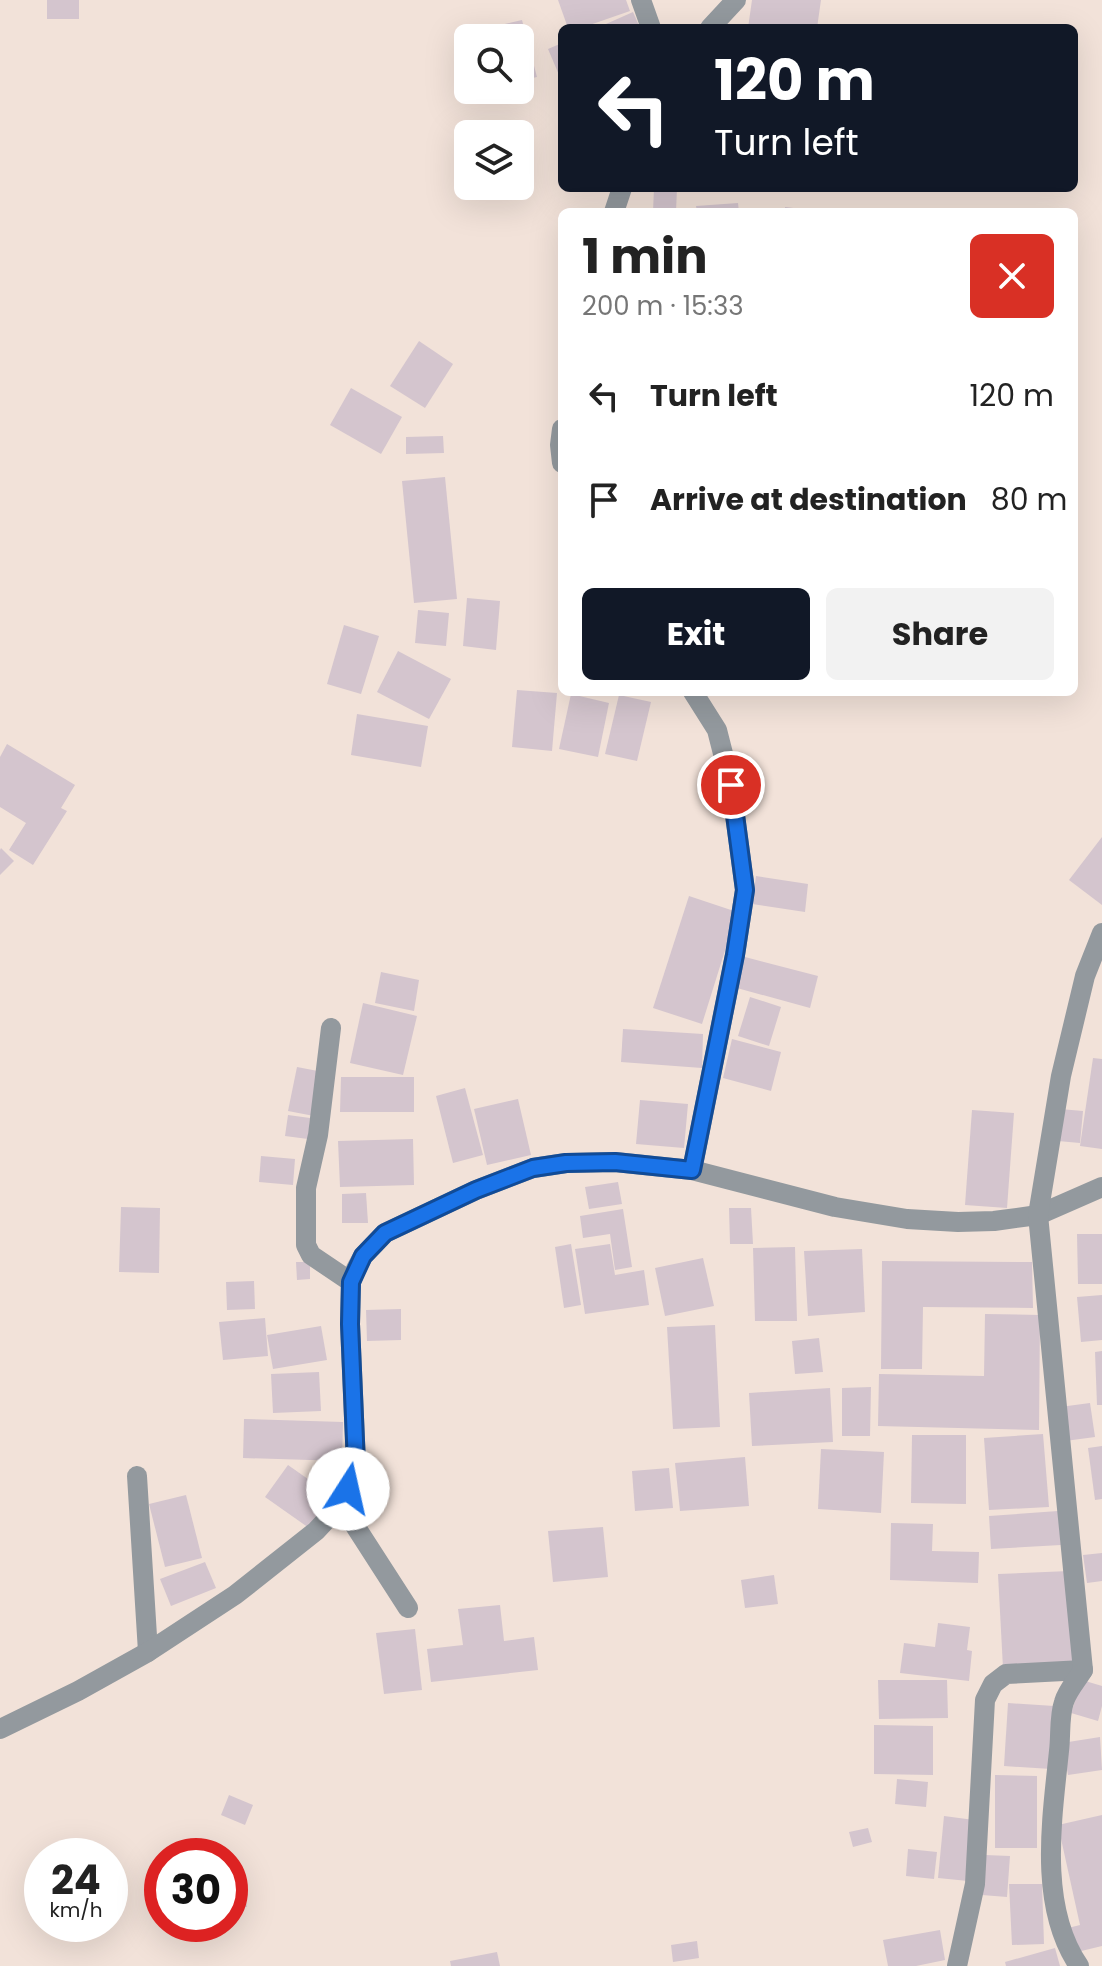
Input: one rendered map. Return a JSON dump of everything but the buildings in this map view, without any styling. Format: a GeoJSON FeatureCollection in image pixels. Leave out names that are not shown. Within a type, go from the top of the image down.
{"type":"FeatureCollection","features":[{"type":"Feature","properties":{"kind":"street"},"geometry":{"type":"LineString","coordinates":[[641,0],[650,24]]}},
{"type":"Feature","properties":{"kind":"street"},"geometry":{"type":"LineString","coordinates":[[714,24],[736,0]]}},
{"type":"Feature","properties":{"kind":"street"},"geometry":{"type":"LineString","coordinates":[[692,1170],[745,890],[728,771],[717,730],[696,696]]}},
{"type":"Feature","properties":{"kind":"street"},"geometry":{"type":"LineString","coordinates":[[1079,1966],[1057,1918],[1052,1867],[1051,1810],[1064,1701],[1083,1670],[1038,1215],[1061,1076],[1085,976],[1102,933]]}},
{"type":"Feature","properties":{"kind":"street"},"geometry":{"type":"LineString","coordinates":[[331,1028],[318,1135],[306,1188],[306,1245],[311,1255],[351,1282]]}},
{"type":"Feature","properties":{"kind":"street"},"geometry":{"type":"LineString","coordinates":[[0,1729],[148,1652],[235,1595],[316,1531],[341,1504],[356,1464],[351,1282],[363,1256],[385,1233],[476,1190],[533,1168],[566,1163],[615,1162],[692,1170],[835,1207],[907,1219],[958,1222],[1038,1215],[1102,1187]]}},
{"type":"Feature","properties":{"kind":"street"},"geometry":{"type":"LineString","coordinates":[[137,1476],[148,1652]]}},
{"type":"Feature","properties":{"kind":"street"},"geometry":{"type":"LineString","coordinates":[[341,1504],[408,1608]]}},
{"type":"Feature","properties":{"kind":"street"},"geometry":{"type":"LineString","coordinates":[[957,1966],[975,1884],[987,1695],[993,1684],[1006,1674],[1083,1670]]}},
{"type":"Feature","properties":{"kind":"route"},"geometry":{"type":"LineString","coordinates":[[348,1489],[356,1464],[351,1282],[363,1256],[385,1233],[476,1190],[533,1168],[566,1163],[615,1162],[692,1170],[745,890],[731,785]]}}]}
